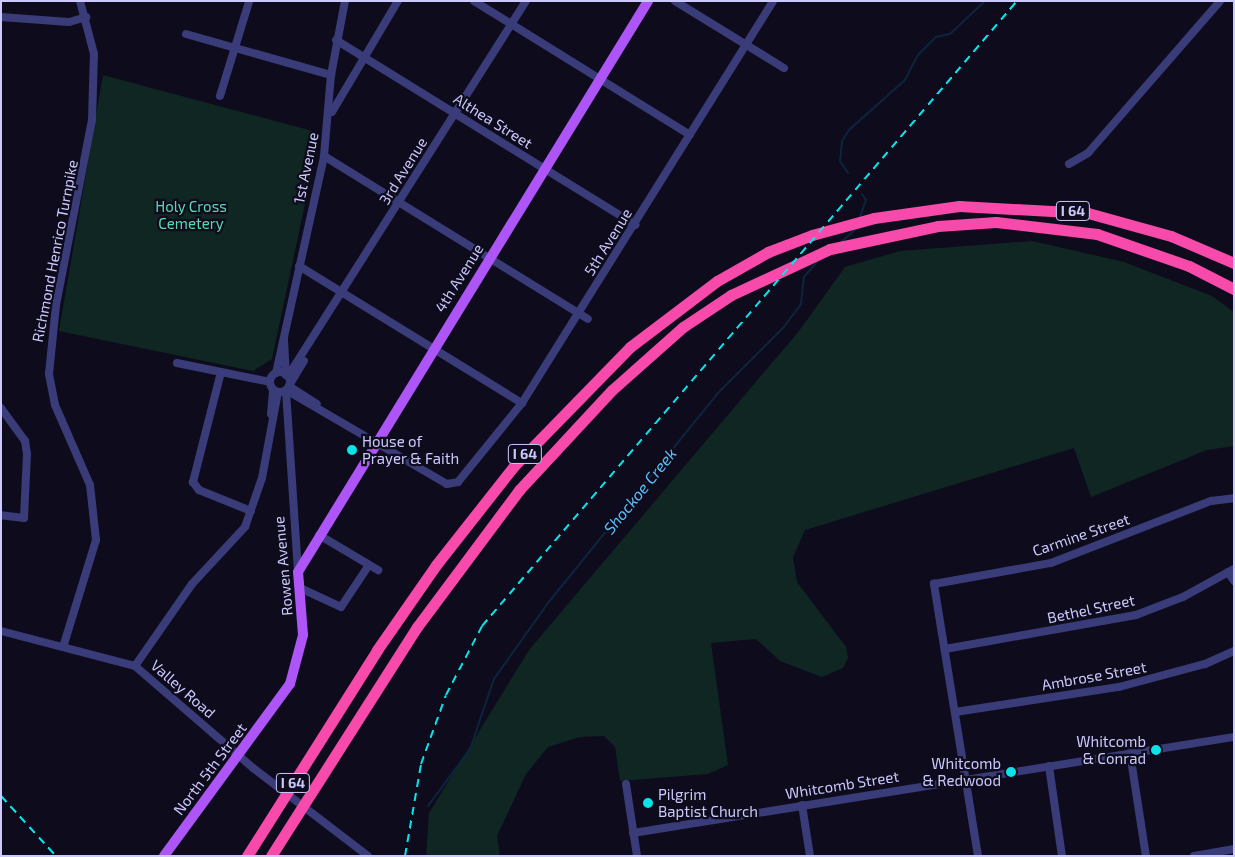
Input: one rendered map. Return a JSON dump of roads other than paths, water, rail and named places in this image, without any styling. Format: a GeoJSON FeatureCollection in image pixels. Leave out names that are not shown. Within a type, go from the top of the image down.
{"type":"FeatureCollection","features":[{"type":"Feature","properties":{"kind":"highway","name":"I 64"},"geometry":{"type":"LineString","coordinates":[[247,856],[339,710],[464,527],[574,400],[680,306],[768,252],[812,235],[904,213],[1000,205],[1088,213],[1171,236],[1234,263]]}},
{"type":"Feature","properties":{"kind":"highway","name":"I 64"},"geometry":{"type":"LineString","coordinates":[[271,856],[354,724],[460,564],[520,489],[612,390],[683,327],[731,295],[830,249],[885,234],[968,223],[1061,228],[1123,241],[1234,289]]}},
{"type":"Feature","properties":{"kind":"main road","name":"4th Avenue"},"geometry":{"type":"LineString","coordinates":[[298,572],[648,1]]}},
{"type":"Feature","properties":{"kind":"main road","name":"Rowen Avenue"},"geometry":{"type":"LineString","coordinates":[[280,700],[302,651],[298,572]]}},
{"type":"Feature","properties":{"kind":"main road","name":"North 5th Street"},"geometry":{"type":"LineString","coordinates":[[164,856],[280,700]]}},
{"type":"Feature","properties":{"kind":"street","name":"Richmond Henrico Turnpike"},"geometry":{"type":"LineString","coordinates":[[64,644],[96,540],[90,485],[59,416],[49,374],[56,305],[89,144],[94,61],[86,16],[80,1]]}},
{"type":"Feature","properties":{"kind":"street","name":"1st Avenue"},"geometry":{"type":"LineString","coordinates":[[283,386],[276,373],[324,156],[331,114],[331,75],[336,40],[345,1]]}},
{"type":"Feature","properties":{"kind":"street"},"geometry":{"type":"LineString","coordinates":[[331,114],[398,1]]}},
{"type":"Feature","properties":{"kind":"street"},"geometry":{"type":"LineString","coordinates":[[474,1],[690,135]]}},
{"type":"Feature","properties":{"kind":"street","name":"3rd Avenue"},"geometry":{"type":"LineString","coordinates":[[283,386],[304,357],[526,1]]}},
{"type":"Feature","properties":{"kind":"street"},"geometry":{"type":"LineString","coordinates":[[676,1],[784,68]]}},
{"type":"Feature","properties":{"kind":"street","name":"5th Avenue"},"geometry":{"type":"LineString","coordinates":[[376,442],[451,485],[522,403],[635,225],[773,1]]}},
{"type":"Feature","properties":{"kind":"street"},"geometry":{"type":"LineString","coordinates":[[1069,164],[1088,152],[1220,1]]}},
{"type":"Feature","properties":{"kind":"street"},"geometry":{"type":"LineString","coordinates":[[220,96],[248,2]]}},
{"type":"Feature","properties":{"kind":"street"},"geometry":{"type":"LineString","coordinates":[[1,17],[69,22],[86,16]]}},
{"type":"Feature","properties":{"kind":"street"},"geometry":{"type":"LineString","coordinates":[[186,34],[331,75]]}},
{"type":"Feature","properties":{"kind":"street","name":"Althea Street"},"geometry":{"type":"LineString","coordinates":[[336,40],[363,59],[456,114],[635,225]]}},
{"type":"Feature","properties":{"kind":"street"},"geometry":{"type":"LineString","coordinates":[[324,156],[588,320]]}},
{"type":"Feature","properties":{"kind":"street"},"geometry":{"type":"LineString","coordinates":[[299,266],[522,403]]}},
{"type":"Feature","properties":{"kind":"street","name":"1st Avenue"},"geometry":{"type":"LineString","coordinates":[[283,386],[284,340]]}},
{"type":"Feature","properties":{"kind":"street"},"geometry":{"type":"LineString","coordinates":[[177,363],[283,386],[376,442]]}},
{"type":"Feature","properties":{"kind":"street"},"geometry":{"type":"LineString","coordinates":[[221,372],[193,482],[201,491],[251,511]]}},
{"type":"Feature","properties":{"kind":"street"},"geometry":{"type":"LineString","coordinates":[[135,666],[192,584],[241,532],[251,511],[283,386]]}},
{"type":"Feature","properties":{"kind":"street","name":"Rowen Avenue"},"geometry":{"type":"LineString","coordinates":[[283,386],[288,425],[298,572]]}},
{"type":"Feature","properties":{"kind":"street"},"geometry":{"type":"LineString","coordinates":[[1,515],[24,518],[25,440],[2,408]]}},
{"type":"Feature","properties":{"kind":"street","name":"Carmine Street"},"geometry":{"type":"LineString","coordinates":[[945,649],[934,584],[1051,563],[1211,501],[1234,498]]}},
{"type":"Feature","properties":{"kind":"street"},"geometry":{"type":"LineString","coordinates":[[319,535],[378,570]]}},
{"type":"Feature","properties":{"kind":"street"},"geometry":{"type":"LineString","coordinates":[[300,588],[333,606],[344,605],[369,565]]}},
{"type":"Feature","properties":{"kind":"street"},"geometry":{"type":"LineString","coordinates":[[1231,571],[1234,581]]}},
{"type":"Feature","properties":{"kind":"street","name":"Bethel Street"},"geometry":{"type":"LineString","coordinates":[[945,649],[1136,615],[1166,605],[1231,571]]}},
{"type":"Feature","properties":{"kind":"street","name":"Valley Road"},"geometry":{"type":"LineString","coordinates":[[1,631],[64,644],[135,666],[253,768],[368,856]]}},
{"type":"Feature","properties":{"kind":"street"},"geometry":{"type":"LineString","coordinates":[[945,649],[978,856]]}},
{"type":"Feature","properties":{"kind":"street","name":"Ambrose Street"},"geometry":{"type":"LineString","coordinates":[[955,712],[1129,685],[1205,664],[1234,651]]}},
{"type":"Feature","properties":{"kind":"street","name":"Whitcomb Street"},"geometry":{"type":"LineString","coordinates":[[633,833],[1234,737]]}},
{"type":"Feature","properties":{"kind":"street"},"geometry":{"type":"LineString","coordinates":[[1130,753],[1146,856]]}},
{"type":"Feature","properties":{"kind":"street"},"geometry":{"type":"LineString","coordinates":[[1049,766],[1062,856]]}},
{"type":"Feature","properties":{"kind":"street"},"geometry":{"type":"LineString","coordinates":[[626,784],[636,856]]}},
{"type":"Feature","properties":{"kind":"street"},"geometry":{"type":"LineString","coordinates":[[802,805],[810,856]]}},
{"type":"Feature","properties":{"kind":"street"},"geometry":{"type":"LineString","coordinates":[[1194,856],[1234,849]]}},
{"type":"Feature","properties":{"kind":"waterway","name":"Shockoe Creek"},"geometry":{"type":"LineString","coordinates":[[848,173],[840,161],[842,141],[849,130],[905,80],[918,55],[936,37],[950,34],[985,1]]}},
{"type":"Feature","properties":{"kind":"waterway","name":"Shockoe Creek"},"geometry":{"type":"LineString","coordinates":[[860,217],[866,200],[862,194]]}},
{"type":"Feature","properties":{"kind":"waterway","name":"Shockoe Creek"},"geometry":{"type":"LineString","coordinates":[[841,242],[856,229]]}},
{"type":"Feature","properties":{"kind":"waterway","name":"Shockoe Creek"},"geometry":{"type":"LineString","coordinates":[[428,806],[470,749],[494,679],[548,603],[717,394],[783,328],[801,304],[804,277],[818,261]]}},
{"type":"Feature","properties":{"kind":"railway"},"geometry":{"type":"LineString","coordinates":[[405,856],[421,764],[446,695],[482,626],[1017,1]]}},
{"type":"Feature","properties":{"kind":"railway"},"geometry":{"type":"LineString","coordinates":[[1,796],[56,856]]}},
{"type":"Feature","properties":{"kind":"place","name":"House of Prayer & Faith"},"geometry":{"type":"Point","coordinates":[352,450]}},
{"type":"Feature","properties":{"kind":"place","name":"Whitcomb & Conrad"},"geometry":{"type":"Point","coordinates":[1156,750]}},
{"type":"Feature","properties":{"kind":"place","name":"Whitcomb & Redwood"},"geometry":{"type":"Point","coordinates":[1011,772]}},
{"type":"Feature","properties":{"kind":"place","name":"Pilgrim Baptist Church"},"geometry":{"type":"Point","coordinates":[648,803]}},
{"type":"Feature","properties":{"kind":"park label","name":"Holy Cross Cemetery"},"geometry":{"type":"Point","coordinates":[191,214]}}]}
